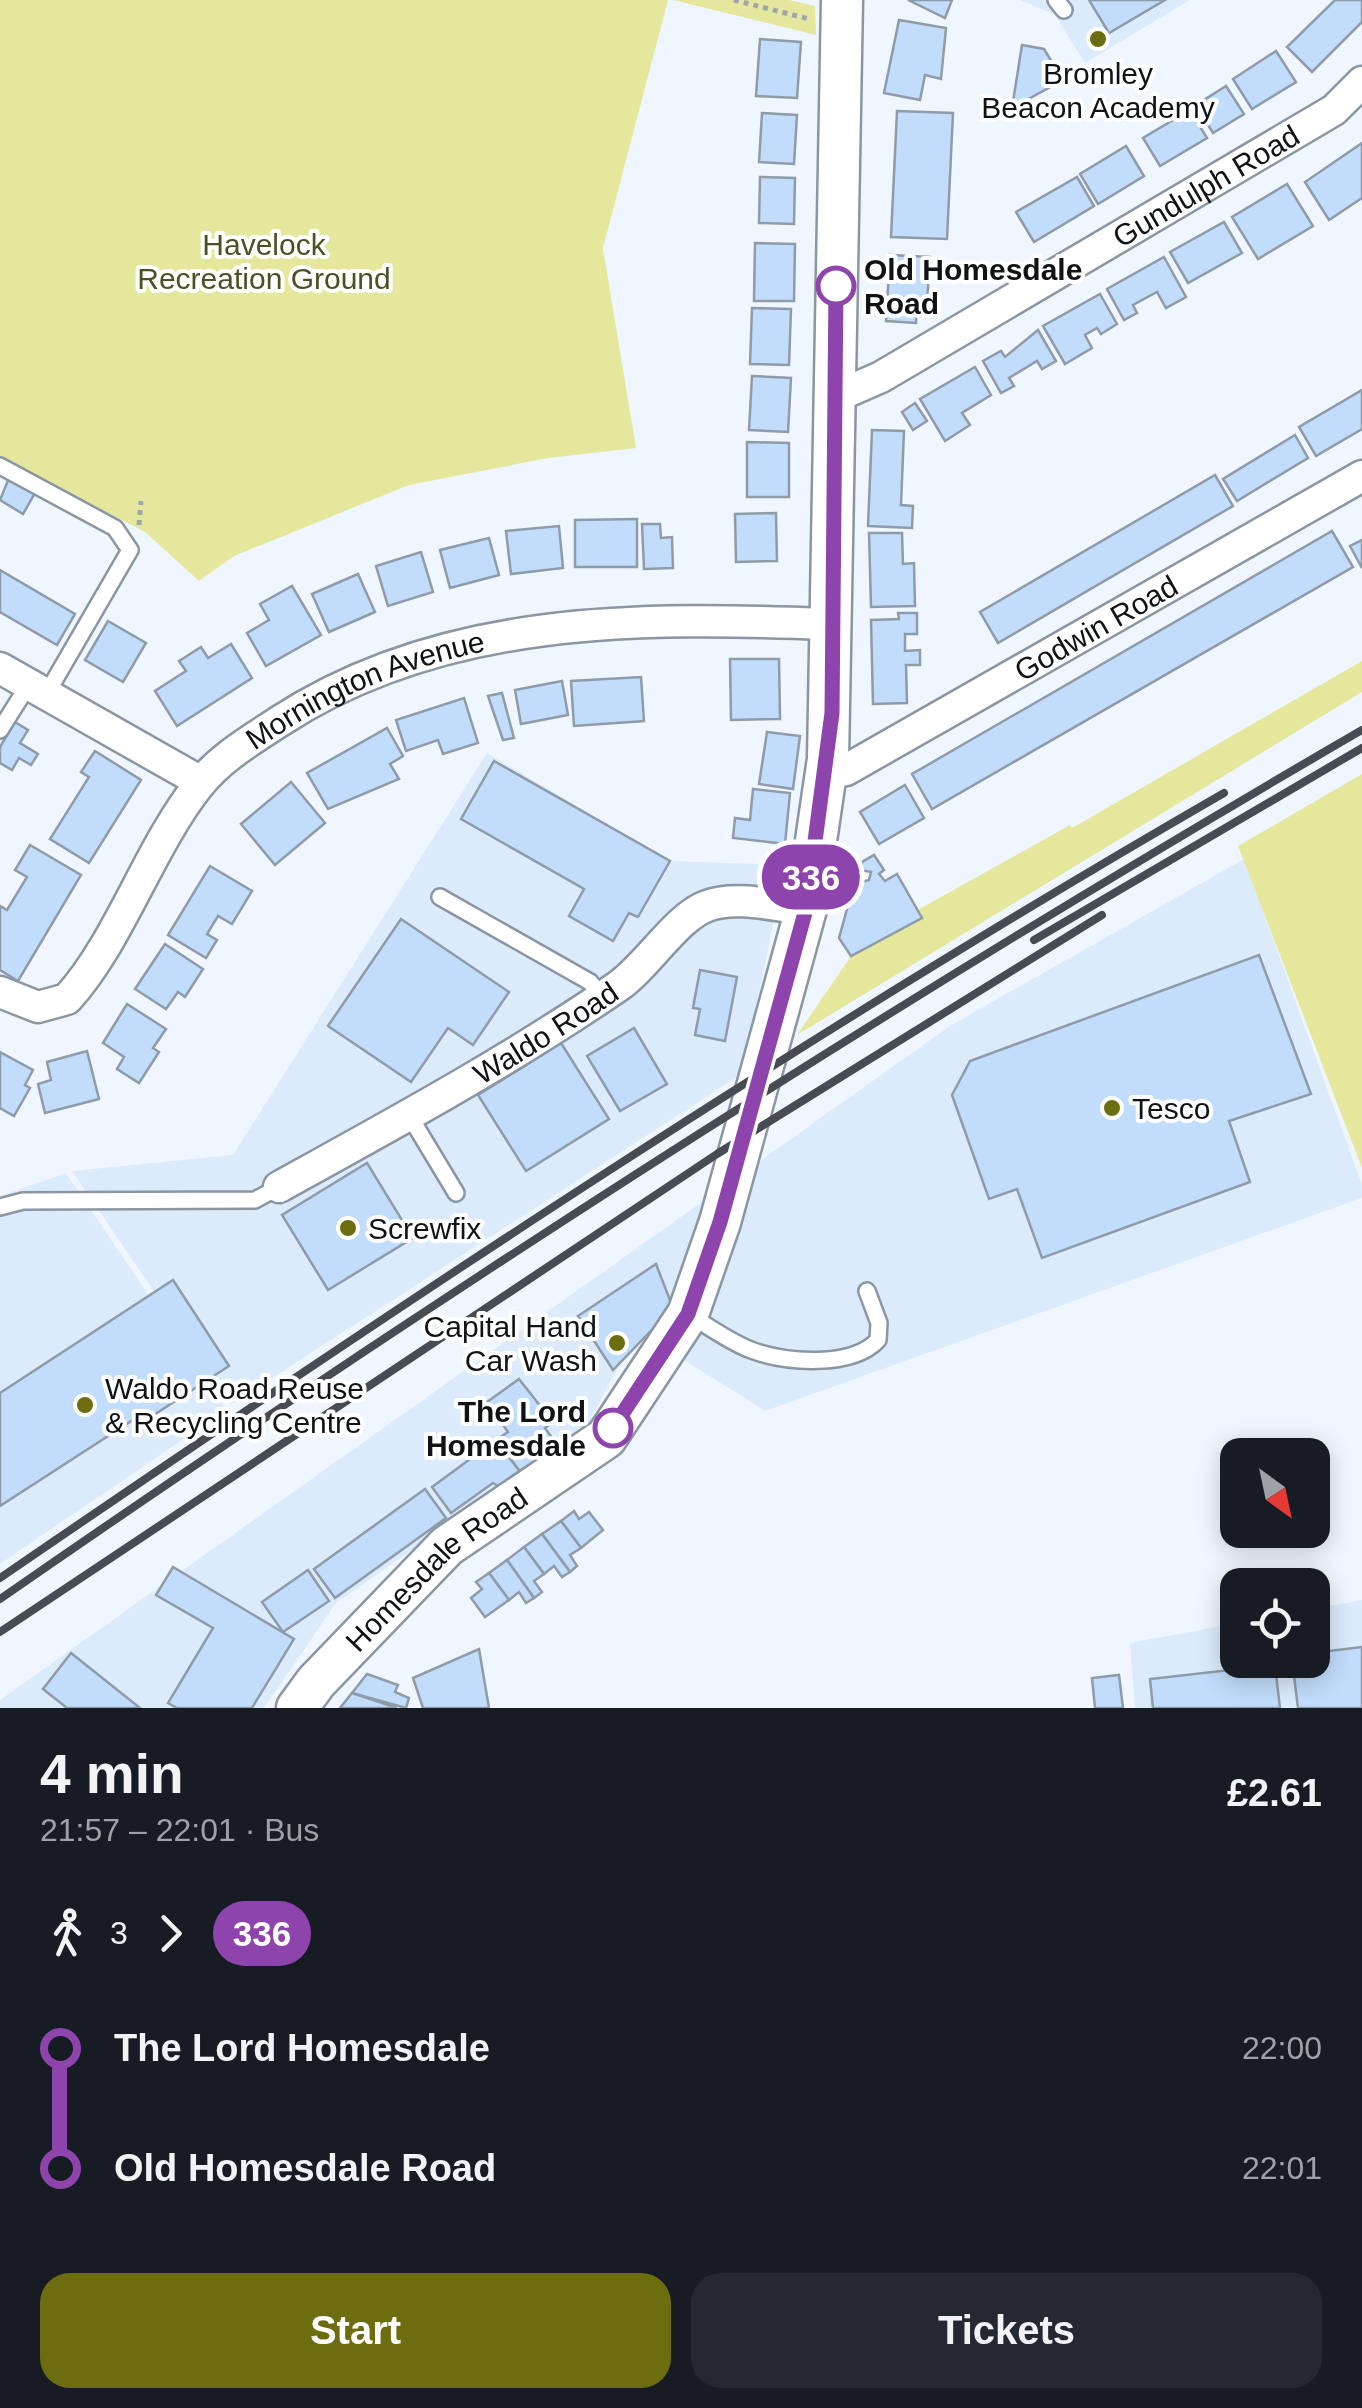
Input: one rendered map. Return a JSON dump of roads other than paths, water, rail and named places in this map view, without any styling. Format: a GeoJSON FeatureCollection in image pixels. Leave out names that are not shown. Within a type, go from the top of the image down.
{"type":"FeatureCollection","features":[{"type":"Feature","properties":{"kind":"main road","name":"Homesdale Road"},"geometry":{"type":"LineString","coordinates":[[296,1708],[316,1682],[447,1546],[606,1438],[688,1314],[720,1222],[806,909],[826,774],[832,713],[829,624],[842,12]]}},
{"type":"Feature","properties":{"kind":"street","name":"Gundulph Road"},"geometry":{"type":"LineString","coordinates":[[834,390],[849,391],[881,377],[1334,110],[1362,82]]}},
{"type":"Feature","properties":{"kind":"street","name":"Godwin Road"},"geometry":{"type":"LineString","coordinates":[[826,774],[846,770],[1362,476]]}},
{"type":"Feature","properties":{"kind":"street","name":"Mornington Avenue"},"geometry":{"type":"LineString","coordinates":[[0,992],[38,1007],[67,998],[77,988],[201,782],[234,751],[328,690],[455,644],[529,629],[829,624]]}},
{"type":"Feature","properties":{"kind":"street"},"geometry":{"type":"LineString","coordinates":[[0,668],[201,782]]}},
{"type":"Feature","properties":{"kind":"street","name":"Waldo Road"},"geometry":{"type":"LineString","coordinates":[[280,1187],[409,1116],[602,997],[639,972],[696,910],[727,901],[806,909]]}},
{"type":"Feature","properties":{"kind":"lane"},"geometry":{"type":"LineString","coordinates":[[0,466],[115,528],[130,550],[38,688],[0,730]]}},
{"type":"Feature","properties":{"kind":"lane"},"geometry":{"type":"LineString","coordinates":[[440,897],[590,982],[602,997]]}},
{"type":"Feature","properties":{"kind":"lane"},"geometry":{"type":"LineString","coordinates":[[409,1116],[456,1194]]}},
{"type":"Feature","properties":{"kind":"lane"},"geometry":{"type":"LineString","coordinates":[[0,1207],[23,1200],[255,1200],[280,1187]]}},
{"type":"Feature","properties":{"kind":"lane"},"geometry":{"type":"LineString","coordinates":[[688,1314],[753,1350],[796,1358],[848,1358],[866,1354],[878,1340],[879,1323],[867,1291]]}},
{"type":"Feature","properties":{"kind":"railway"},"geometry":{"type":"LineString","coordinates":[[0,1599],[334,1372],[672,1151],[1015,937],[1362,730]]}},
{"type":"Feature","properties":{"kind":"railway"},"geometry":{"type":"LineString","coordinates":[[1034,940],[1362,748]]}},
{"type":"Feature","properties":{"kind":"railway"},"geometry":{"type":"LineString","coordinates":[[0,1578],[301,1374],[758,1075],[1224,793]]}},
{"type":"Feature","properties":{"kind":"railway"},"geometry":{"type":"LineString","coordinates":[[0,1632],[717,1154],[1102,915]]}},
{"type":"Feature","properties":{"kind":"place","name":"Bromley Beacon Academy"},"geometry":{"type":"Point","coordinates":[1098,39]}},
{"type":"Feature","properties":{"kind":"place","name":"Old Homesdale Road"},"geometry":{"type":"Point","coordinates":[836,286]}},
{"type":"Feature","properties":{"kind":"place","name":"Tesco"},"geometry":{"type":"Point","coordinates":[1112,1108]}},
{"type":"Feature","properties":{"kind":"place","name":"Screwfix"},"geometry":{"type":"Point","coordinates":[348,1228]}},
{"type":"Feature","properties":{"kind":"place","name":"Capital Hand Car Wash"},"geometry":{"type":"Point","coordinates":[617,1343]}},
{"type":"Feature","properties":{"kind":"place","name":"Waldo Road Reuse & Recycling Centre"},"geometry":{"type":"Point","coordinates":[85,1405]}},
{"type":"Feature","properties":{"kind":"place","name":"The Lord Homesdale"},"geometry":{"type":"Point","coordinates":[613,1428]}},
{"type":"Feature","properties":{"kind":"park label","name":"Havelock Recreation Ground"},"geometry":{"type":"Point","coordinates":[264,261]}}]}
